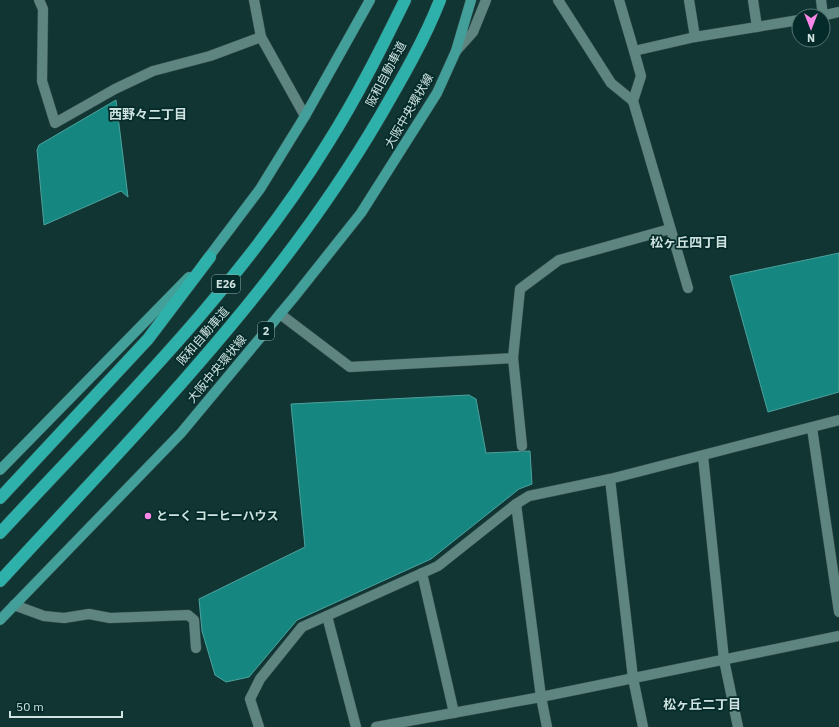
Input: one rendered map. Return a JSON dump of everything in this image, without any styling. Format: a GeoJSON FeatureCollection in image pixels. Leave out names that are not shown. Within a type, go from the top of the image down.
{"type":"FeatureCollection","features":[{"type":"Feature","properties":{"kind":"highway","name":"阪和自動車道"},"geometry":{"type":"LineString","coordinates":[[0,533],[185,332],[228,281],[277,217],[328,144],[372,66],[405,0]]}},
{"type":"Feature","properties":{"kind":"highway","name":"阪和自動車道"},"geometry":{"type":"LineString","coordinates":[[0,581],[152,416],[260,291],[304,232],[354,160],[398,85],[440,0]]}},
{"type":"Feature","properties":{"kind":"highway"},"geometry":{"type":"LineString","coordinates":[[0,498],[148,339],[210,257]]}},
{"type":"Feature","properties":{"kind":"main road"},"geometry":{"type":"LineString","coordinates":[[0,470],[210,257],[260,189],[305,116],[363,15],[369,0]]}},
{"type":"Feature","properties":{"kind":"main road","name":"大阪中央環状線"},"geometry":{"type":"LineString","coordinates":[[0,620],[181,433],[280,314],[361,213],[437,93],[456,51],[471,0]]}},
{"type":"Feature","properties":{"kind":"street"},"geometry":{"type":"LineString","coordinates":[[39,0],[43,9],[42,81],[55,123],[115,89],[153,72],[210,56],[261,37]]}},
{"type":"Feature","properties":{"kind":"street"},"geometry":{"type":"LineString","coordinates":[[254,0],[261,37],[305,116]]}},
{"type":"Feature","properties":{"kind":"street"},"geometry":{"type":"LineString","coordinates":[[456,51],[472,32],[486,0]]}},
{"type":"Feature","properties":{"kind":"street"},"geometry":{"type":"LineString","coordinates":[[558,0],[611,83],[633,101]]}},
{"type":"Feature","properties":{"kind":"street"},"geometry":{"type":"LineString","coordinates":[[619,0],[641,76],[633,101],[688,288]]}},
{"type":"Feature","properties":{"kind":"street"},"geometry":{"type":"LineString","coordinates":[[689,0],[695,37]]}},
{"type":"Feature","properties":{"kind":"street"},"geometry":{"type":"LineString","coordinates":[[753,0],[757,27]]}},
{"type":"Feature","properties":{"kind":"street"},"geometry":{"type":"LineString","coordinates":[[634,51],[695,37],[791,21]]}},
{"type":"Feature","properties":{"kind":"street"},"geometry":{"type":"LineString","coordinates":[[522,446],[513,358],[520,288],[559,260],[670,228]]}},
{"type":"Feature","properties":{"kind":"street"},"geometry":{"type":"LineString","coordinates":[[280,314],[350,367],[513,358]]}},
{"type":"Feature","properties":{"kind":"street"},"geometry":{"type":"LineString","coordinates":[[259,727],[250,699],[260,679],[302,627],[438,566],[516,504],[529,496],[610,479],[839,420]]}},
{"type":"Feature","properties":{"kind":"street"},"geometry":{"type":"LineString","coordinates":[[812,428],[839,612]]}},
{"type":"Feature","properties":{"kind":"street"},"geometry":{"type":"LineString","coordinates":[[703,456],[724,660],[738,727]]}},
{"type":"Feature","properties":{"kind":"street"},"geometry":{"type":"LineString","coordinates":[[610,479],[633,678],[643,727]]}},
{"type":"Feature","properties":{"kind":"street"},"geometry":{"type":"LineString","coordinates":[[516,504],[541,697],[547,727]]}},
{"type":"Feature","properties":{"kind":"street"},"geometry":{"type":"LineString","coordinates":[[422,573],[454,713]]}},
{"type":"Feature","properties":{"kind":"street"},"geometry":{"type":"LineString","coordinates":[[14,605],[44,616],[64,618],[89,614],[110,618],[188,615],[194,620],[196,648]]}},
{"type":"Feature","properties":{"kind":"street"},"geometry":{"type":"LineString","coordinates":[[327,616],[356,727]]}},
{"type":"Feature","properties":{"kind":"street"},"geometry":{"type":"LineString","coordinates":[[376,727],[410,724],[454,713],[541,697],[839,636]]}},
{"type":"Feature","properties":{"kind":"water"},"geometry":{"type":"Polygon","coordinates":[[[116,100],[128,197],[121,191],[44,225],[37,150],[39,145],[116,100]]]}},
{"type":"Feature","properties":{"kind":"water"},"geometry":{"type":"Polygon","coordinates":[[[839,253],[839,392],[768,412],[730,276],[839,253]]]}},
{"type":"Feature","properties":{"kind":"water"},"geometry":{"type":"Polygon","coordinates":[[[469,395],[476,399],[486,453],[530,451],[532,484],[519,489],[431,559],[297,620],[249,677],[226,682],[215,675],[202,631],[199,599],[305,547],[291,404],[469,395]]]}},
{"type":"Feature","properties":{"kind":"place","name":"とーく コーヒーハウス"},"geometry":{"type":"Point","coordinates":[148,516]}},
{"type":"Feature","properties":{"kind":"district","name":"西野々二丁目"},"geometry":{"type":"Point","coordinates":[148,114]}},
{"type":"Feature","properties":{"kind":"district","name":"松ヶ丘四丁目"},"geometry":{"type":"Point","coordinates":[689,242]}},
{"type":"Feature","properties":{"kind":"district","name":"松ヶ丘二丁目"},"geometry":{"type":"Point","coordinates":[702,704]}}]}
